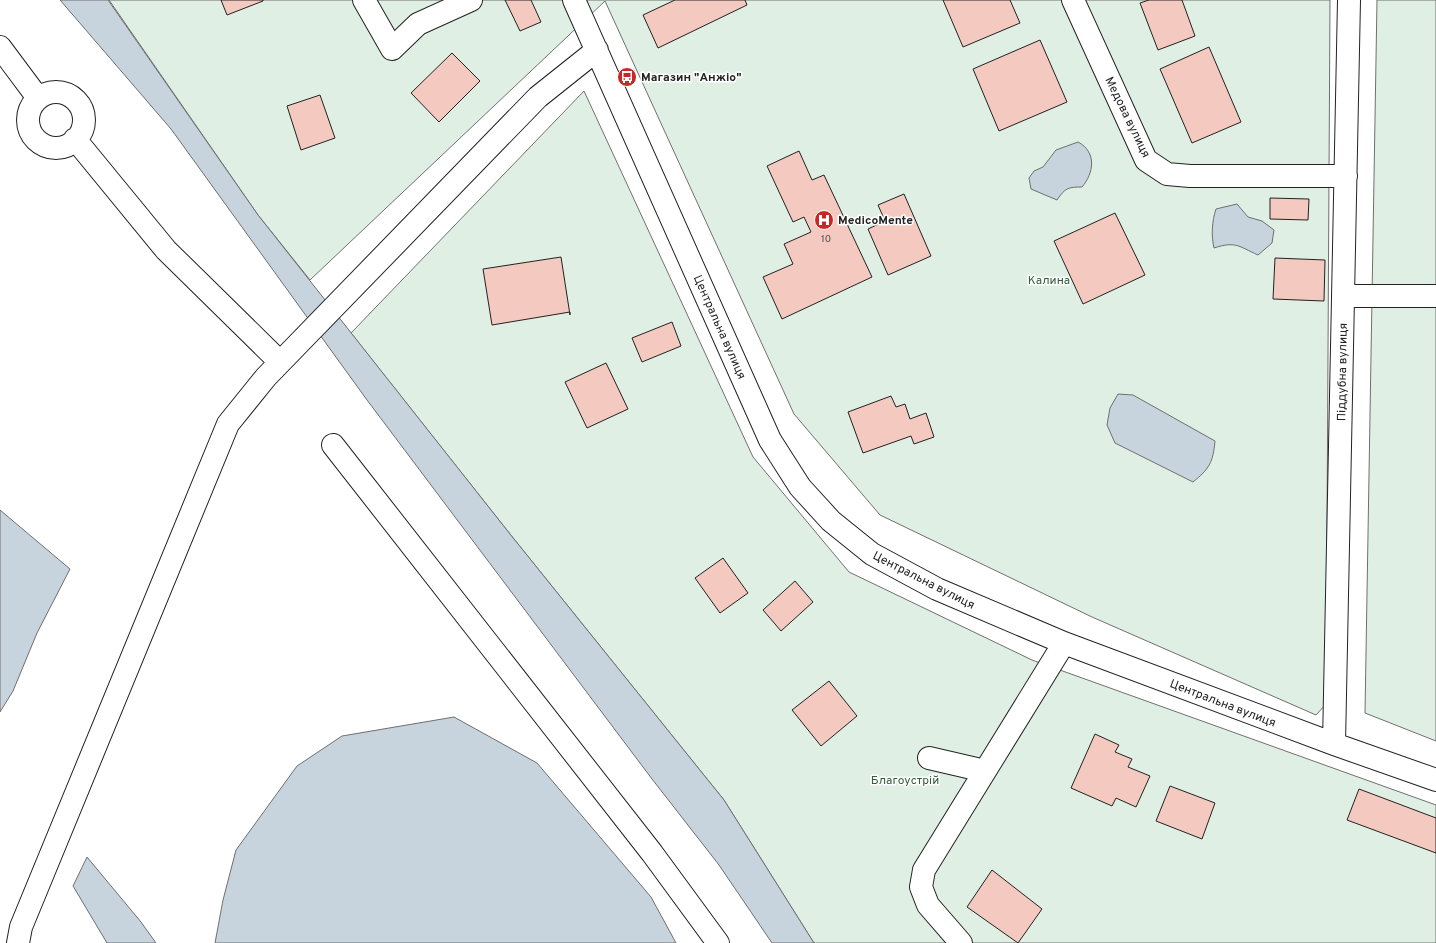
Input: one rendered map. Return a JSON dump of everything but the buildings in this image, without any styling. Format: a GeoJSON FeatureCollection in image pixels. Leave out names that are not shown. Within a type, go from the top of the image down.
{"type":"FeatureCollection","features":[{"type":"Feature","properties":{"kind":"street"},"geometry":{"type":"LineString","coordinates":[[364,0],[392,49],[418,24],[471,0]]}},
{"type":"Feature","properties":{"kind":"street","name":"Центральна вулиця"},"geometry":{"type":"LineString","coordinates":[[574,0],[770,440],[800,487],[831,521],[872,554],[937,589],[1064,643],[1334,744],[1436,780]]}},
{"type":"Feature","properties":{"kind":"street","name":"Медова вулиця"},"geometry":{"type":"LineString","coordinates":[[1073,0],[1146,160],[1167,174],[1190,176],[1346,176]]}},
{"type":"Feature","properties":{"kind":"street","name":"Піддубна вулиця"},"geometry":{"type":"LineString","coordinates":[[1334,744],[1349,0]]}},
{"type":"Feature","properties":{"kind":"street"},"geometry":{"type":"LineString","coordinates":[[0,47],[38,98]]}},
{"type":"Feature","properties":{"kind":"street"},"geometry":{"type":"LineString","coordinates":[[18,943],[21,927],[228,424],[280,362],[538,97],[597,50]]}},
{"type":"Feature","properties":{"kind":"street"},"geometry":{"type":"LineString","coordinates":[[58,92],[68,95],[76,101],[82,110],[84,120],[82,131],[76,140],[66,146],[55,148],[44,145],[35,139],[29,129],[28,118],[31,107],[38,98],[47,93],[58,92]]}},
{"type":"Feature","properties":{"kind":"street"},"geometry":{"type":"LineString","coordinates":[[76,140],[166,250],[280,362]]}},
{"type":"Feature","properties":{"kind":"street"},"geometry":{"type":"LineString","coordinates":[[1343,296],[1436,296]]}},
{"type":"Feature","properties":{"kind":"street"},"geometry":{"type":"LineString","coordinates":[[333,445],[652,853],[718,943]]}},
{"type":"Feature","properties":{"kind":"street"},"geometry":{"type":"LineString","coordinates":[[961,943],[928,905],[921,887],[924,870],[1064,643]]}},
{"type":"Feature","properties":{"kind":"street"},"geometry":{"type":"LineString","coordinates":[[929,758],[985,771]]}},
{"type":"Feature","properties":{"kind":"green space","name":"Калина"},"geometry":{"type":"Polygon","coordinates":[[[109,0],[1330,0],[1326,704],[1316,715],[1092,617],[880,515],[794,414],[605,1],[310,280],[258,215],[109,0]]]}},
{"type":"Feature","properties":{"kind":"green space"},"geometry":{"type":"Polygon","coordinates":[[[1377,0],[1436,0],[1436,741],[1365,713],[1377,0]]]}},
{"type":"Feature","properties":{"kind":"green space","name":"Благоустрій"},"geometry":{"type":"Polygon","coordinates":[[[584,91],[753,457],[849,572],[1032,660],[1436,805],[1436,943],[814,943],[724,800],[510,534],[351,333],[584,91]]]}},
{"type":"Feature","properties":{"kind":"shaded area"},"geometry":{"type":"Polygon","coordinates":[[[60,0],[108,0],[258,215],[510,534],[724,800],[814,943],[772,943],[719,865],[652,779],[367,400],[171,129],[60,0]]]}},
{"type":"Feature","properties":{"kind":"shaded area"},"geometry":{"type":"Polygon","coordinates":[[[1078,142],[1088,151],[1092,163],[1089,175],[1082,187],[1067,189],[1057,200],[1031,189],[1029,178],[1034,171],[1043,167],[1056,150],[1078,142]]]}},
{"type":"Feature","properties":{"kind":"shaded area"},"geometry":{"type":"Polygon","coordinates":[[[1237,204],[1248,217],[1262,221],[1274,230],[1272,243],[1258,255],[1241,247],[1232,245],[1214,248],[1212,228],[1216,209],[1237,204]]]}},
{"type":"Feature","properties":{"kind":"shaded area"},"geometry":{"type":"Polygon","coordinates":[[[1118,394],[1133,395],[1215,441],[1213,455],[1209,465],[1203,473],[1193,482],[1115,443],[1107,425],[1110,408],[1118,394]]]}},
{"type":"Feature","properties":{"kind":"shaded area"},"geometry":{"type":"Polygon","coordinates":[[[0,510],[70,569],[37,633],[13,691],[0,712],[0,510]]]}},
{"type":"Feature","properties":{"kind":"shaded area"},"geometry":{"type":"Polygon","coordinates":[[[454,717],[537,763],[651,897],[676,943],[215,943],[223,900],[236,850],[297,766],[342,736],[454,717]]]}},
{"type":"Feature","properties":{"kind":"shaded area"},"geometry":{"type":"Polygon","coordinates":[[[87,857],[141,922],[156,943],[107,943],[73,886],[87,857]]]}},
{"type":"Feature","properties":{"kind":"place","name":"Магазин \"Анжіо\""},"geometry":{"type":"Point","coordinates":[627,77]}},
{"type":"Feature","properties":{"kind":"place","name":"MedicoMente"},"geometry":{"type":"Point","coordinates":[824,220]}}]}
